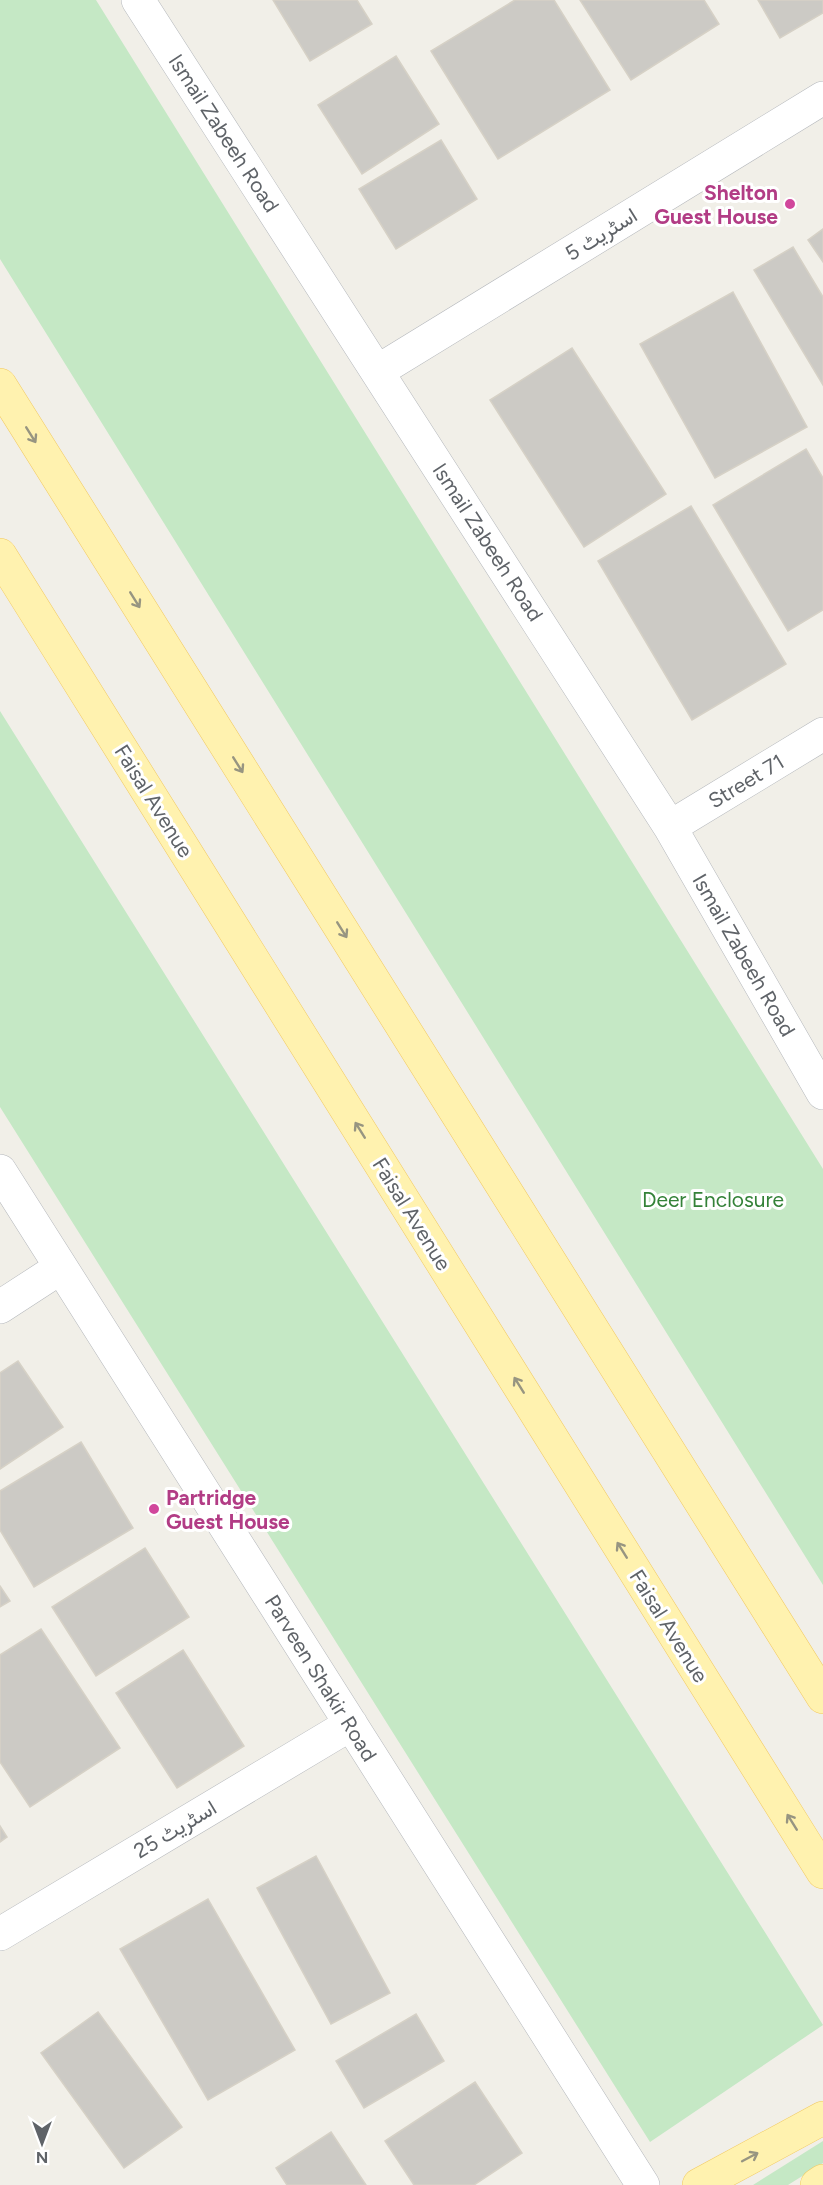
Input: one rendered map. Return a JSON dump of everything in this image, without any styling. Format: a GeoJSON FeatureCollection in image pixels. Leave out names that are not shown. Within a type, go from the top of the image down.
{"type":"FeatureCollection","features":[{"type":"Feature","properties":{"kind":"main road"},"geometry":{"type":"LineString","coordinates":[[0,385],[823,1697]]}},
{"type":"Feature","properties":{"kind":"main road","name":"Faisal Avenue"},"geometry":{"type":"LineString","coordinates":[[0,555],[823,1872]]}},
{"type":"Feature","properties":{"kind":"main road"},"geometry":{"type":"LineString","coordinates":[[699,2185],[815,2120]]}},
{"type":"Feature","properties":{"kind":"main road"},"geometry":{"type":"LineString","coordinates":[[817,2185],[823,2181]]}},
{"type":"Feature","properties":{"kind":"street","name":"Ismail Zabeeh Road"},"geometry":{"type":"LineString","coordinates":[[138,0],[670,827],[823,1093]]}},
{"type":"Feature","properties":{"kind":"street","name":"اسٹریٹ 5"},"geometry":{"type":"LineString","coordinates":[[378,371],[823,98]]}},
{"type":"Feature","properties":{"kind":"street","name":"Street 71"},"geometry":{"type":"LineString","coordinates":[[670,827],[823,735]]}},
{"type":"Feature","properties":{"kind":"street","name":"Parveen Shakir Road"},"geometry":{"type":"LineString","coordinates":[[0,1171],[644,2185]]}},
{"type":"Feature","properties":{"kind":"street"},"geometry":{"type":"LineString","coordinates":[[0,1306],[60,1268]]}},
{"type":"Feature","properties":{"kind":"street","name":"اسٹریٹ 25"},"geometry":{"type":"LineString","coordinates":[[0,1934],[351,1724]]}},
{"type":"Feature","properties":{"kind":"green space","name":"Deer Enclosure"},"geometry":{"type":"Polygon","coordinates":[[[0,0],[96,0],[823,1169],[823,1585],[0,259],[0,0]]]}},
{"type":"Feature","properties":{"kind":"green space"},"geometry":{"type":"Polygon","coordinates":[[[0,711],[823,2025],[650,2142],[0,1107],[0,711]]]}},
{"type":"Feature","properties":{"kind":"green space"},"geometry":{"type":"Polygon","coordinates":[[[823,2141],[823,2163],[788,2185],[753,2185],[823,2141]]]}},
{"type":"Feature","properties":{"kind":"building"},"geometry":{"type":"Polygon","coordinates":[[[273,0],[357,0],[372,24],[310,61],[273,0]]]}},
{"type":"Feature","properties":{"kind":"building"},"geometry":{"type":"Polygon","coordinates":[[[515,0],[554,0],[610,90],[498,159],[431,51],[515,0]]]}},
{"type":"Feature","properties":{"kind":"building"},"geometry":{"type":"Polygon","coordinates":[[[580,0],[704,0],[719,24],[631,80],[580,0]]]}},
{"type":"Feature","properties":{"kind":"building"},"geometry":{"type":"Polygon","coordinates":[[[758,0],[823,0],[823,13],[780,38],[758,0]]]}},
{"type":"Feature","properties":{"kind":"building"},"geometry":{"type":"Polygon","coordinates":[[[396,56],[439,124],[362,174],[318,105],[396,56]]]}},
{"type":"Feature","properties":{"kind":"building"},"geometry":{"type":"Polygon","coordinates":[[[441,140],[477,199],[396,249],[359,189],[441,140]]]}},
{"type":"Feature","properties":{"kind":"building"},"geometry":{"type":"Polygon","coordinates":[[[823,229],[823,262],[808,240],[823,229]]]}},
{"type":"Feature","properties":{"kind":"building"},"geometry":{"type":"Polygon","coordinates":[[[793,247],[823,297],[823,385],[754,270],[793,247]]]}},
{"type":"Feature","properties":{"kind":"building"},"geometry":{"type":"Polygon","coordinates":[[[733,292],[807,427],[715,478],[640,344],[733,292]]]}},
{"type":"Feature","properties":{"kind":"building"},"geometry":{"type":"Polygon","coordinates":[[[572,348],[666,494],[584,547],[490,400],[572,348]]]}},
{"type":"Feature","properties":{"kind":"building"},"geometry":{"type":"Polygon","coordinates":[[[806,449],[823,478],[823,610],[788,631],[713,505],[806,449]]]}},
{"type":"Feature","properties":{"kind":"building"},"geometry":{"type":"Polygon","coordinates":[[[691,506],[786,664],[692,720],[598,561],[691,506]]]}},
{"type":"Feature","properties":{"kind":"building"},"geometry":{"type":"Polygon","coordinates":[[[18,1361],[63,1427],[0,1469],[0,1373],[18,1361]]]}},
{"type":"Feature","properties":{"kind":"building"},"geometry":{"type":"Polygon","coordinates":[[[81,1442],[133,1528],[34,1587],[0,1530],[0,1491],[81,1442]]]}},
{"type":"Feature","properties":{"kind":"building"},"geometry":{"type":"Polygon","coordinates":[[[145,1548],[189,1617],[96,1676],[52,1607],[145,1548]]]}},
{"type":"Feature","properties":{"kind":"building"},"geometry":{"type":"Polygon","coordinates":[[[0,1586],[10,1601],[0,1607],[0,1586]]]}},
{"type":"Feature","properties":{"kind":"building"},"geometry":{"type":"Polygon","coordinates":[[[41,1629],[120,1748],[30,1807],[0,1762],[0,1655],[41,1629]]]}},
{"type":"Feature","properties":{"kind":"building"},"geometry":{"type":"Polygon","coordinates":[[[183,1650],[244,1746],[177,1788],[116,1693],[183,1650]]]}},
{"type":"Feature","properties":{"kind":"building"},"geometry":{"type":"Polygon","coordinates":[[[0,1826],[7,1837],[0,1842],[0,1826]]]}},
{"type":"Feature","properties":{"kind":"building"},"geometry":{"type":"Polygon","coordinates":[[[316,1856],[390,1993],[331,2024],[257,1888],[316,1856]]]}},
{"type":"Feature","properties":{"kind":"building"},"geometry":{"type":"Polygon","coordinates":[[[208,1899],[295,2050],[208,2100],[120,1949],[208,1899]]]}},
{"type":"Feature","properties":{"kind":"building"},"geometry":{"type":"Polygon","coordinates":[[[98,2012],[182,2127],[124,2168],[41,2053],[98,2012]]]}},
{"type":"Feature","properties":{"kind":"building"},"geometry":{"type":"Polygon","coordinates":[[[416,2014],[444,2061],[364,2108],[336,2061],[416,2014]]]}},
{"type":"Feature","properties":{"kind":"building"},"geometry":{"type":"Polygon","coordinates":[[[475,2082],[522,2153],[474,2185],[414,2185],[385,2141],[475,2082]]]}},
{"type":"Feature","properties":{"kind":"building"},"geometry":{"type":"Polygon","coordinates":[[[331,2132],[366,2185],[287,2185],[276,2168],[331,2132]]]}},
{"type":"Feature","properties":{"kind":"place","name":"Shelton Guest House"},"geometry":{"type":"Point","coordinates":[790,204]}},
{"type":"Feature","properties":{"kind":"place","name":"Partridge Guest House"},"geometry":{"type":"Point","coordinates":[154,1509]}}]}
